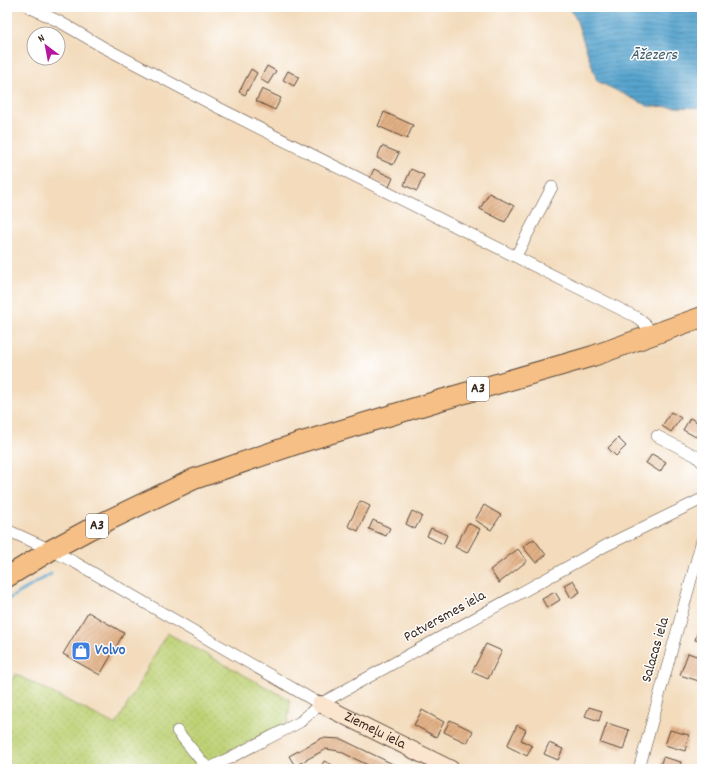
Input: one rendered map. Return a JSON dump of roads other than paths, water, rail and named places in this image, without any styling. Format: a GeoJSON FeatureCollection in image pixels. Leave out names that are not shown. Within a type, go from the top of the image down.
{"type":"FeatureCollection","features":[{"type":"Feature","properties":{"kind":"highway","name":"A3"},"geometry":{"type":"LineString","coordinates":[[7,577],[51,550],[90,529],[194,479],[396,414],[593,356],[702,317]]}},
{"type":"Feature","properties":{"kind":"street"},"geometry":{"type":"LineString","coordinates":[[29,7],[60,22],[103,47],[214,106],[636,317],[646,325],[651,335]]}},
{"type":"Feature","properties":{"kind":"street"},"geometry":{"type":"LineString","coordinates":[[516,256],[552,187]]}},
{"type":"Feature","properties":{"kind":"street"},"geometry":{"type":"LineString","coordinates":[[656,436],[696,456],[702,462]]}},
{"type":"Feature","properties":{"kind":"street","name":"Patversmes iela"},"geometry":{"type":"LineString","coordinates":[[208,769],[300,722],[320,704],[607,545],[702,499]]}},
{"type":"Feature","properties":{"kind":"street"},"geometry":{"type":"LineString","coordinates":[[7,530],[51,550],[320,704]]}},
{"type":"Feature","properties":{"kind":"street","name":"Salacas iela"},"geometry":{"type":"LineString","coordinates":[[639,769],[702,540]]}},
{"type":"Feature","properties":{"kind":"street","name":"Ziemeļu iela"},"geometry":{"type":"LineString","coordinates":[[320,704],[451,769]]}},
{"type":"Feature","properties":{"kind":"street"},"geometry":{"type":"LineString","coordinates":[[177,731],[208,769]]}},
{"type":"Feature","properties":{"kind":"water","name":"Āžezers"},"geometry":{"type":"Polygon","coordinates":[[[569,7],[686,7],[702,14],[702,108],[648,106],[597,81],[576,19],[569,7]]]}},
{"type":"Feature","properties":{"kind":"waterway"},"geometry":{"type":"LineString","coordinates":[[7,600],[51,574]]}},
{"type":"Feature","properties":{"kind":"place","name":"Volvo"},"geometry":{"type":"Point","coordinates":[81,651]}}]}
